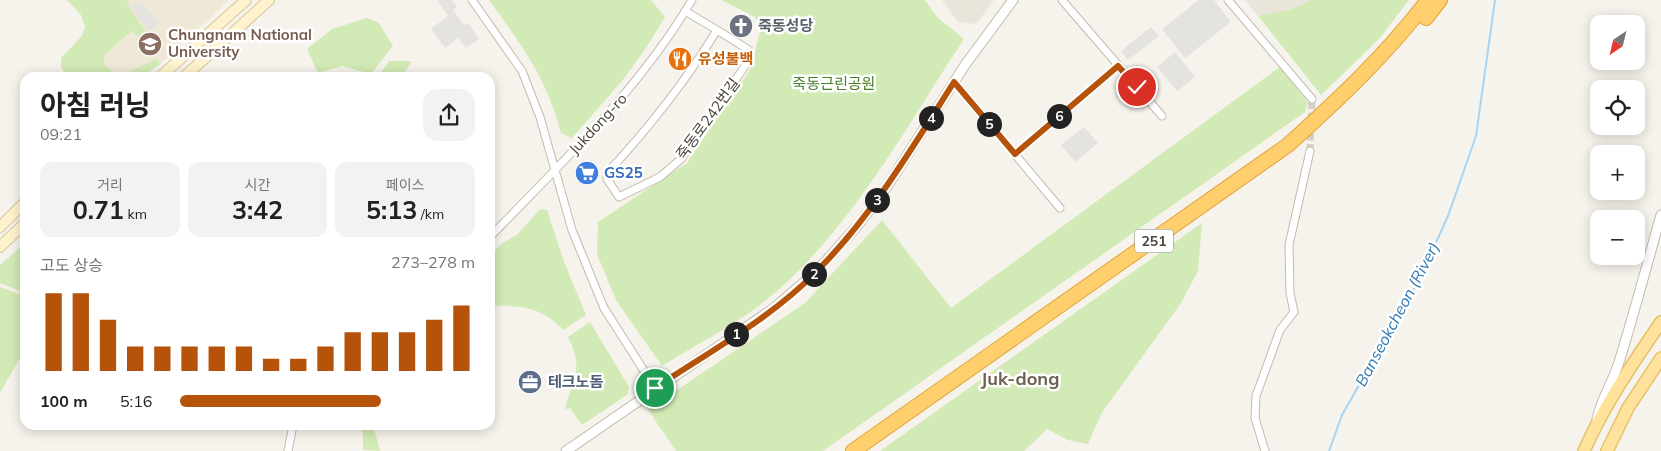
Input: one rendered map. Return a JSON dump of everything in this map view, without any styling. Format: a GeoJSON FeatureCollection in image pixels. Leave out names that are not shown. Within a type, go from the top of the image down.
{"type":"FeatureCollection","features":[{"type":"Feature","properties":{"kind":"highway","name":"251"},"geometry":{"type":"LineString","coordinates":[[853,451],[1288,145],[1335,103],[1391,46],[1428,0]]}},
{"type":"Feature","properties":{"kind":"highway","name":"251"},"geometry":{"type":"LineString","coordinates":[[868,451],[1152,253],[1295,150],[1397,51],[1440,0]]}},
{"type":"Feature","properties":{"kind":"main road"},"geometry":{"type":"LineString","coordinates":[[167,72],[246,0]]}},
{"type":"Feature","properties":{"kind":"main road"},"geometry":{"type":"LineString","coordinates":[[190,72],[270,0]]}},
{"type":"Feature","properties":{"kind":"main road"},"geometry":{"type":"LineString","coordinates":[[0,227],[20,207]]}},
{"type":"Feature","properties":{"kind":"main road"},"geometry":{"type":"LineString","coordinates":[[0,247],[20,228]]}},
{"type":"Feature","properties":{"kind":"main road"},"geometry":{"type":"LineString","coordinates":[[1584,451],[1596,425],[1629,368],[1661,322]]}},
{"type":"Feature","properties":{"kind":"main road"},"geometry":{"type":"LineString","coordinates":[[1607,451],[1628,408],[1661,358]]}},
{"type":"Feature","properties":{"kind":"street"},"geometry":{"type":"LineString","coordinates":[[472,0],[522,71],[531,90],[556,168],[572,230],[604,308],[655,388]]}},
{"type":"Feature","properties":{"kind":"street","name":"Jukdong-ro"},"geometry":{"type":"LineString","coordinates":[[495,232],[616,106],[653,61],[692,0]]}},
{"type":"Feature","properties":{"kind":"street"},"geometry":{"type":"LineString","coordinates":[[566,451],[774,308],[815,273],[859,224],[886,188],[954,82],[1013,0]]}},
{"type":"Feature","properties":{"kind":"street"},"geometry":{"type":"LineString","coordinates":[[1062,0],[1162,116]]}},
{"type":"Feature","properties":{"kind":"street"},"geometry":{"type":"LineString","coordinates":[[1228,0],[1312,98]]}},
{"type":"Feature","properties":{"kind":"street","name":"죽동로242번길"},"geometry":{"type":"LineString","coordinates":[[686,12],[717,30],[749,50],[749,56],[745,66],[681,159],[660,176],[619,197],[607,179],[607,172],[629,149],[686,78],[717,30]]}},
{"type":"Feature","properties":{"kind":"street"},"geometry":{"type":"LineString","coordinates":[[1015,154],[1118,66]]}},
{"type":"Feature","properties":{"kind":"street"},"geometry":{"type":"LineString","coordinates":[[954,82],[1060,208]]}},
{"type":"Feature","properties":{"kind":"street"},"geometry":{"type":"LineString","coordinates":[[1265,451],[1255,418],[1256,396],[1280,330],[1294,312],[1290,293],[1289,245],[1310,150]]}},
{"type":"Feature","properties":{"kind":"street"},"geometry":{"type":"LineString","coordinates":[[1596,425],[1599,405],[1615,375],[1661,215]]}},
{"type":"Feature","properties":{"kind":"street"},"geometry":{"type":"LineString","coordinates":[[288,451],[292,430]]}},
{"type":"Feature","properties":{"kind":"shaded area","name":"Chungnam National University"},"geometry":{"type":"Polygon","coordinates":[[[127,0],[229,0],[160,64],[156,59],[128,72],[114,72],[104,63],[104,55],[133,31],[144,31],[130,9],[127,0]]]}},
{"type":"Feature","properties":{"kind":"shaded area"},"geometry":{"type":"Polygon","coordinates":[[[140,0],[160,23],[149,31],[130,7],[140,0]]]}},
{"type":"Feature","properties":{"kind":"shaded area"},"geometry":{"type":"Polygon","coordinates":[[[437,0],[452,0],[457,7],[453,10],[464,25],[468,23],[479,39],[466,48],[458,38],[445,48],[431,29],[448,16],[437,0]]]}},
{"type":"Feature","properties":{"kind":"shaded area"},"geometry":{"type":"Polygon","coordinates":[[[942,0],[994,0],[976,24],[958,22],[942,0]]]}},
{"type":"Feature","properties":{"kind":"shaded area"},"geometry":{"type":"Polygon","coordinates":[[[1199,0],[1214,0],[1231,22],[1185,58],[1162,29],[1199,0]]]}},
{"type":"Feature","properties":{"kind":"shaded area"},"geometry":{"type":"Polygon","coordinates":[[[1245,0],[1311,0],[1292,9],[1258,16],[1245,0]]]}},
{"type":"Feature","properties":{"kind":"shaded area"},"geometry":{"type":"Polygon","coordinates":[[[1151,27],[1159,36],[1128,60],[1121,51],[1151,27]]]}},
{"type":"Feature","properties":{"kind":"shaded area"},"geometry":{"type":"Polygon","coordinates":[[[1175,52],[1195,77],[1177,91],[1157,67],[1175,52]]]}},
{"type":"Feature","properties":{"kind":"shaded area"},"geometry":{"type":"Polygon","coordinates":[[[1084,127],[1098,143],[1075,162],[1061,145],[1084,127]]]}},
{"type":"Feature","properties":{"kind":"green space"},"geometry":{"type":"Polygon","coordinates":[[[67,0],[127,0],[130,9],[145,31],[137,36],[132,31],[104,55],[104,63],[113,72],[64,72],[61,67],[61,58],[82,36],[85,27],[81,15],[67,0]]]}},
{"type":"Feature","properties":{"kind":"green space"},"geometry":{"type":"Polygon","coordinates":[[[489,0],[651,0],[665,17],[646,48],[622,81],[572,138],[561,133],[548,95],[532,62],[489,0]]]}},
{"type":"Feature","properties":{"kind":"green space","name":"죽동근린공원"},"geometry":{"type":"Polygon","coordinates":[[[721,0],[925,0],[937,17],[964,39],[874,178],[824,244],[795,274],[754,310],[662,366],[616,300],[597,254],[598,222],[687,163],[750,70],[761,28],[755,17],[721,0]]]}},
{"type":"Feature","properties":{"kind":"green space"},"geometry":{"type":"Polygon","coordinates":[[[1311,0],[1409,0],[1379,39],[1321,95],[1258,16],[1292,9],[1311,0]]]}},
{"type":"Feature","properties":{"kind":"green space"},"geometry":{"type":"Polygon","coordinates":[[[367,18],[379,23],[393,46],[373,72],[364,72],[342,66],[318,72],[307,49],[332,29],[367,18]]]}},
{"type":"Feature","properties":{"kind":"green space"},"geometry":{"type":"Polygon","coordinates":[[[156,59],[160,64],[149,72],[128,72],[156,59]]]}},
{"type":"Feature","properties":{"kind":"green space"},"geometry":{"type":"Polygon","coordinates":[[[389,61],[412,61],[405,72],[381,72],[389,61]]]}},
{"type":"Feature","properties":{"kind":"green space"},"geometry":{"type":"Polygon","coordinates":[[[1280,67],[1308,103],[1305,112],[823,451],[676,451],[648,410],[805,303],[882,220],[951,308],[1280,67]]]}},
{"type":"Feature","properties":{"kind":"green space"},"geometry":{"type":"Polygon","coordinates":[[[540,209],[547,210],[564,262],[586,315],[563,330],[547,316],[539,312],[521,307],[495,306],[495,250],[504,242],[517,235],[540,209]]]}},
{"type":"Feature","properties":{"kind":"green space"},"geometry":{"type":"Polygon","coordinates":[[[1202,223],[1198,271],[1181,303],[1101,414],[1088,444],[1068,440],[1047,429],[1024,451],[880,451],[1202,223]]]}},
{"type":"Feature","properties":{"kind":"green space"},"geometry":{"type":"Polygon","coordinates":[[[20,247],[20,291],[0,283],[0,265],[20,247]]]}},
{"type":"Feature","properties":{"kind":"green space"},"geometry":{"type":"Polygon","coordinates":[[[0,287],[20,294],[20,358],[0,393],[0,287]]]}},
{"type":"Feature","properties":{"kind":"green space"},"geometry":{"type":"Polygon","coordinates":[[[590,322],[629,387],[628,394],[582,425],[570,408],[565,410],[576,375],[576,358],[568,337],[590,322]]]}},
{"type":"Feature","properties":{"kind":"green space"},"geometry":{"type":"Polygon","coordinates":[[[362,430],[374,430],[380,451],[363,450],[362,430]]]}},
{"type":"Feature","properties":{"kind":"waterway","name":"Banseokcheon (River)"},"geometry":{"type":"LineString","coordinates":[[1329,451],[1342,415],[1418,282],[1448,216],[1476,136],[1495,0]]}},
{"type":"Feature","properties":{"kind":"tunnel"},"geometry":{"type":"LineString","coordinates":[[1310,151],[1312,99]]}},
{"type":"Feature","properties":{"kind":"place","name":"죽동성당"},"geometry":{"type":"Point","coordinates":[741,26]}},
{"type":"Feature","properties":{"kind":"place","name":"Chungnam National University"},"geometry":{"type":"Point","coordinates":[150,44]}},
{"type":"Feature","properties":{"kind":"place","name":"유성불백"},"geometry":{"type":"Point","coordinates":[680,59]}},
{"type":"Feature","properties":{"kind":"place","name":"GS25"},"geometry":{"type":"Point","coordinates":[587,173]}},
{"type":"Feature","properties":{"kind":"place","name":"테크노돔"},"geometry":{"type":"Point","coordinates":[530,382]}},
{"type":"Feature","properties":{"kind":"district","name":"Juk-dong"},"geometry":{"type":"Point","coordinates":[1020,379]}},
{"type":"Feature","properties":{"kind":"route"},"geometry":{"type":"LineString","coordinates":[[655,388],[774,308],[815,273],[859,224],[886,188],[954,82],[1015,154],[1118,66],[1137,87]]}}]}
